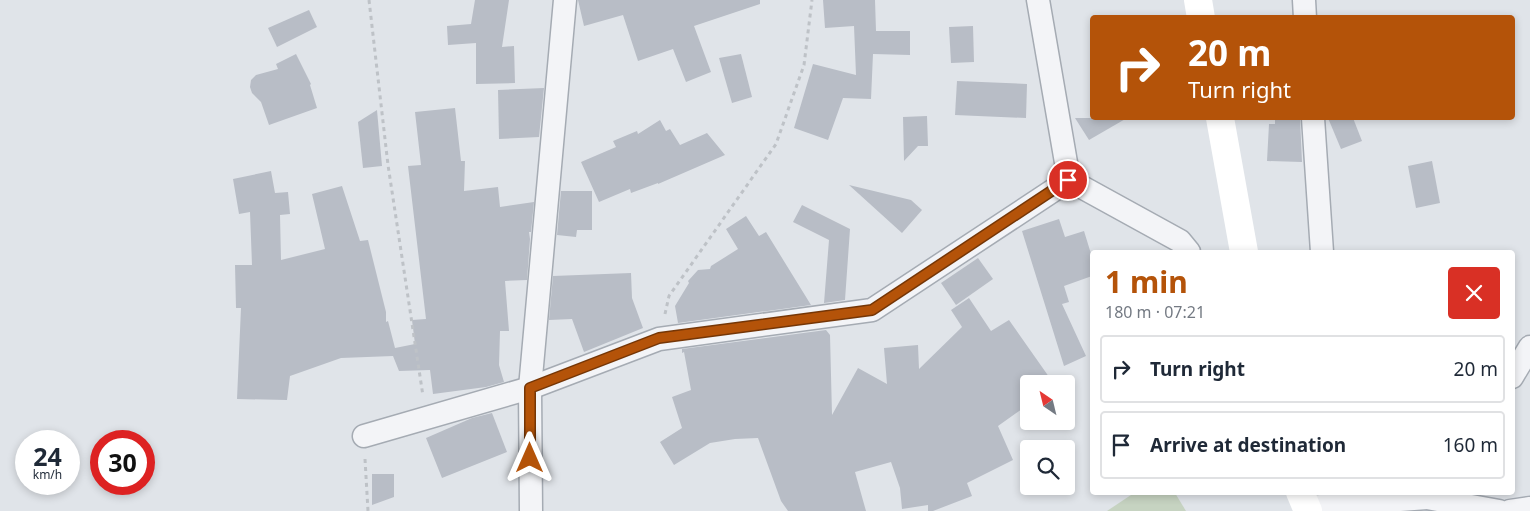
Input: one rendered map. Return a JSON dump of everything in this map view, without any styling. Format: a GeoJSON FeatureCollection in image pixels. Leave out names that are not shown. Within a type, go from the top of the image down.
{"type":"FeatureCollection","features":[{"type":"Feature","properties":{"kind":"main road"},"geometry":{"type":"LineString","coordinates":[[1198,0],[1200,15]]}},
{"type":"Feature","properties":{"kind":"main road"},"geometry":{"type":"LineString","coordinates":[[1220,120],[1244,250]]}},
{"type":"Feature","properties":{"kind":"street"},"geometry":{"type":"LineString","coordinates":[[531,511],[530,388],[565,0]]}},
{"type":"Feature","properties":{"kind":"street"},"geometry":{"type":"LineString","coordinates":[[1038,0],[1068,180]]}},
{"type":"Feature","properties":{"kind":"street"},"geometry":{"type":"LineString","coordinates":[[1304,0],[1305,15]]}},
{"type":"Feature","properties":{"kind":"street"},"geometry":{"type":"LineString","coordinates":[[1313,120],[1322,250]]}},
{"type":"Feature","properties":{"kind":"street"},"geometry":{"type":"LineString","coordinates":[[364,436],[530,388],[659,338],[872,310],[1068,180]]}},
{"type":"Feature","properties":{"kind":"street"},"geometry":{"type":"LineString","coordinates":[[1068,180],[1180,241],[1187,250]]}},
{"type":"Feature","properties":{"kind":"street"},"geometry":{"type":"LineString","coordinates":[[1515,372],[1530,347]]}},
{"type":"Feature","properties":{"kind":"street"},"geometry":{"type":"LineString","coordinates":[[1305,504],[1429,495],[1499,511]]}},
{"type":"Feature","properties":{"kind":"street"},"geometry":{"type":"LineString","coordinates":[[1510,511],[1530,508]]}},
{"type":"Feature","properties":{"kind":"path"},"geometry":{"type":"LineString","coordinates":[[368,0],[388,165],[426,418]]}},
{"type":"Feature","properties":{"kind":"path"},"geometry":{"type":"LineString","coordinates":[[659,338],[670,296],[776,144],[804,65],[812,0]]}},
{"type":"Feature","properties":{"kind":"path"},"geometry":{"type":"LineString","coordinates":[[364,436],[368,511]]}},
{"type":"Feature","properties":{"kind":"green space"},"geometry":{"type":"Polygon","coordinates":[[[1131,495],[1176,495],[1186,511],[1107,511],[1131,495]]]}},
{"type":"Feature","properties":{"kind":"building"},"geometry":{"type":"Polygon","coordinates":[[[475,0],[509,0],[502,47],[514,46],[515,83],[476,84],[476,43],[448,45],[447,26],[471,24],[475,0]]]}},
{"type":"Feature","properties":{"kind":"building"},"geometry":{"type":"Polygon","coordinates":[[[578,0],[760,0],[760,4],[694,26],[711,72],[686,82],[673,49],[638,61],[623,15],[584,26],[578,0]]]}},
{"type":"Feature","properties":{"kind":"building"},"geometry":{"type":"Polygon","coordinates":[[[823,0],[875,0],[876,31],[910,31],[910,55],[873,54],[871,99],[843,98],[828,140],[794,128],[813,64],[856,75],[854,26],[825,28],[823,0]]]}},
{"type":"Feature","properties":{"kind":"building"},"geometry":{"type":"Polygon","coordinates":[[[309,10],[317,27],[277,47],[268,28],[309,10]]]}},
{"type":"Feature","properties":{"kind":"building"},"geometry":{"type":"Polygon","coordinates":[[[973,26],[974,62],[951,63],[949,27],[973,26]]]}},
{"type":"Feature","properties":{"kind":"building"},"geometry":{"type":"Polygon","coordinates":[[[296,54],[311,84],[317,108],[269,125],[261,102],[252,93],[250,87],[251,80],[256,75],[278,69],[276,64],[296,54]]]}},
{"type":"Feature","properties":{"kind":"building"},"geometry":{"type":"Polygon","coordinates":[[[741,54],[752,97],[732,103],[719,58],[741,54]]]}},
{"type":"Feature","properties":{"kind":"building"},"geometry":{"type":"Polygon","coordinates":[[[957,81],[1027,84],[1026,118],[955,115],[957,81]]]}},
{"type":"Feature","properties":{"kind":"building"},"geometry":{"type":"Polygon","coordinates":[[[544,88],[539,137],[499,139],[498,90],[544,88]]]}},
{"type":"Feature","properties":{"kind":"building"},"geometry":{"type":"Polygon","coordinates":[[[455,108],[461,161],[465,161],[464,191],[498,187],[500,207],[534,202],[531,232],[529,232],[527,280],[505,281],[509,331],[500,331],[499,365],[504,382],[486,387],[433,394],[430,370],[399,371],[393,356],[341,358],[290,376],[287,400],[237,399],[241,308],[236,308],[235,265],[252,265],[250,212],[239,214],[233,179],[271,171],[275,193],[288,192],[290,214],[280,215],[281,260],[325,249],[312,194],[342,186],[360,241],[368,240],[386,312],[386,322],[388,321],[395,348],[415,344],[412,320],[426,319],[408,166],[421,165],[415,112],[455,108]]]}},
{"type":"Feature","properties":{"kind":"building"},"geometry":{"type":"Polygon","coordinates":[[[377,110],[382,166],[363,168],[358,122],[377,110]]]}},
{"type":"Feature","properties":{"kind":"building"},"geometry":{"type":"Polygon","coordinates":[[[927,116],[928,146],[918,146],[904,161],[903,117],[927,116]]]}},
{"type":"Feature","properties":{"kind":"building"},"geometry":{"type":"Polygon","coordinates":[[[1075,118],[1124,120],[1089,140],[1075,118]]]}},
{"type":"Feature","properties":{"kind":"building"},"geometry":{"type":"Polygon","coordinates":[[[660,120],[666,131],[670,129],[680,145],[707,133],[725,155],[658,184],[631,193],[630,189],[599,202],[581,162],[616,147],[613,141],[637,131],[638,134],[660,120]]]}},
{"type":"Feature","properties":{"kind":"building"},"geometry":{"type":"Polygon","coordinates":[[[1275,120],[1300,120],[1302,162],[1267,161],[1269,124],[1275,124],[1275,120]]]}},
{"type":"Feature","properties":{"kind":"building"},"geometry":{"type":"Polygon","coordinates":[[[1329,120],[1354,120],[1362,141],[1341,149],[1329,120]]]}},
{"type":"Feature","properties":{"kind":"building"},"geometry":{"type":"Polygon","coordinates":[[[1432,161],[1440,203],[1416,208],[1408,166],[1432,161]]]}},
{"type":"Feature","properties":{"kind":"building"},"geometry":{"type":"Polygon","coordinates":[[[849,185],[911,200],[922,210],[902,233],[849,185]]]}},
{"type":"Feature","properties":{"kind":"building"},"geometry":{"type":"Polygon","coordinates":[[[561,191],[592,191],[592,230],[577,230],[576,237],[557,235],[561,191]]]}},
{"type":"Feature","properties":{"kind":"building"},"geometry":{"type":"Polygon","coordinates":[[[802,205],[850,229],[845,300],[824,303],[829,240],[793,222],[802,205]]]}},
{"type":"Feature","properties":{"kind":"building"},"geometry":{"type":"Polygon","coordinates":[[[746,216],[759,236],[766,232],[811,305],[678,323],[675,306],[689,283],[688,281],[698,270],[710,269],[711,266],[738,249],[726,229],[746,216]]]}},
{"type":"Feature","properties":{"kind":"building"},"geometry":{"type":"Polygon","coordinates":[[[1059,219],[1065,237],[1084,231],[1090,250],[1090,277],[1064,286],[1069,302],[1062,304],[1086,356],[1064,366],[1022,231],[1059,219]]]}},
{"type":"Feature","properties":{"kind":"building"},"geometry":{"type":"Polygon","coordinates":[[[978,258],[993,279],[956,305],[941,283],[978,258]]]}},
{"type":"Feature","properties":{"kind":"building"},"geometry":{"type":"Polygon","coordinates":[[[631,273],[632,298],[643,328],[584,352],[572,319],[549,320],[553,276],[631,273]]]}},
{"type":"Feature","properties":{"kind":"building"},"geometry":{"type":"Polygon","coordinates":[[[969,298],[991,331],[1009,320],[1048,375],[1020,375],[1020,410],[998,426],[1013,460],[967,483],[972,496],[933,511],[928,511],[928,505],[902,509],[900,488],[891,462],[855,472],[866,511],[788,511],[781,501],[758,438],[710,443],[674,465],[660,442],[682,428],[672,397],[691,390],[682,349],[826,330],[830,335],[832,415],[858,368],[887,384],[884,348],[918,345],[919,369],[962,327],[951,310],[969,298]]]}},
{"type":"Feature","properties":{"kind":"building"},"geometry":{"type":"Polygon","coordinates":[[[492,413],[507,452],[442,478],[426,438],[472,418],[492,413]]]}},
{"type":"Feature","properties":{"kind":"building"},"geometry":{"type":"Polygon","coordinates":[[[372,474],[394,474],[394,497],[372,505],[372,474]]]}},
{"type":"Feature","properties":{"kind":"route"},"geometry":{"type":"LineString","coordinates":[[530,458],[530,388],[659,338],[872,310],[1068,180]]}}]}
